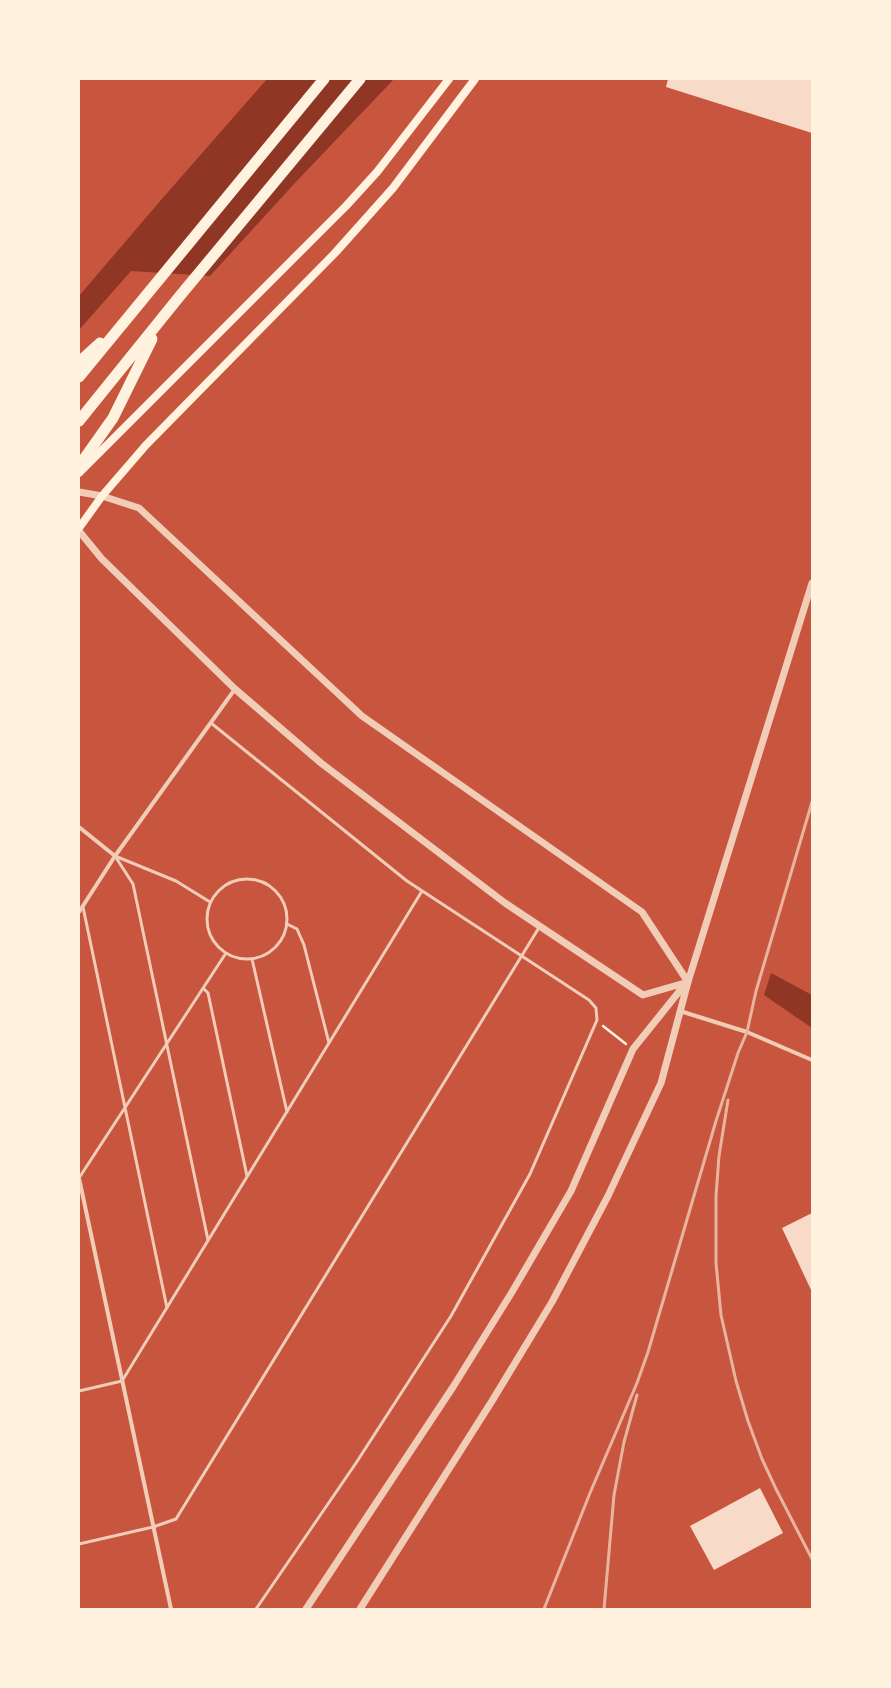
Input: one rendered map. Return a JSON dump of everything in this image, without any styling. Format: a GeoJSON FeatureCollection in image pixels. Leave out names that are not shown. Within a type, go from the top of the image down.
{"type":"FeatureCollection","features":[{"type":"Feature","properties":{"kind":"highway"},"geometry":{"type":"LineString","coordinates":[[79,377],[324,79]]}},
{"type":"Feature","properties":{"kind":"highway"},"geometry":{"type":"LineString","coordinates":[[79,422],[179,297],[360,79]]}},
{"type":"Feature","properties":{"kind":"highway"},"geometry":{"type":"LineString","coordinates":[[79,362],[127,318]]}},
{"type":"Feature","properties":{"kind":"highway"},"geometry":{"type":"LineString","coordinates":[[79,466],[113,418],[161,320]]}},
{"type":"Feature","properties":{"kind":"main road"},"geometry":{"type":"LineString","coordinates":[[79,473],[346,206],[382,166],[449,79]]}},
{"type":"Feature","properties":{"kind":"main road"},"geometry":{"type":"LineString","coordinates":[[79,528],[102,496],[146,445],[346,241],[393,188],[475,79]]}},
{"type":"Feature","properties":{"kind":"street"},"geometry":{"type":"LineString","coordinates":[[79,492],[102,496],[139,508],[362,716],[642,912],[688,982]]}},
{"type":"Feature","properties":{"kind":"street"},"geometry":{"type":"LineString","coordinates":[[79,531],[102,559],[235,689],[321,763],[505,903],[643,995],[688,982]]}},
{"type":"Feature","properties":{"kind":"street"},"geometry":{"type":"LineString","coordinates":[[360,1609],[492,1401],[555,1295],[608,1196],[661,1083],[688,982],[812,583]]}},
{"type":"Feature","properties":{"kind":"street"},"geometry":{"type":"LineString","coordinates":[[79,912],[115,856],[235,689]]}},
{"type":"Feature","properties":{"kind":"street"},"geometry":{"type":"LineString","coordinates":[[79,827],[115,856]]}},
{"type":"Feature","properties":{"kind":"street"},"geometry":{"type":"LineString","coordinates":[[306,1609],[453,1387],[516,1286],[571,1190],[632,1049],[688,982]]}},
{"type":"Feature","properties":{"kind":"street"},"geometry":{"type":"LineString","coordinates":[[680,1010],[747,1032],[812,1060]]}},
{"type":"Feature","properties":{"kind":"street"},"geometry":{"type":"LineString","coordinates":[[79,1178],[81,1198],[171,1609]]}},
{"type":"Feature","properties":{"kind":"lane"},"geometry":{"type":"LineString","coordinates":[[211,723],[407,881],[521,957],[589,1000],[596,1008],[597,1020],[530,1174],[451,1316],[356,1463],[256,1609]]}},
{"type":"Feature","properties":{"kind":"lane"},"geometry":{"type":"LineString","coordinates":[[115,856],[176,881],[210,902]]}},
{"type":"Feature","properties":{"kind":"lane"},"geometry":{"type":"LineString","coordinates":[[115,856],[134,884],[208,1240]]}},
{"type":"Feature","properties":{"kind":"lane"},"geometry":{"type":"LineString","coordinates":[[242,878],[256,879],[268,884],[278,892],[285,903],[288,916],[287,929],[282,941],[272,951],[261,958],[234,958],[213,941],[208,929],[207,915],[210,902],[218,890],[229,882],[242,878]]}},
{"type":"Feature","properties":{"kind":"lane"},"geometry":{"type":"LineString","coordinates":[[79,1391],[122,1381],[422,891]]}},
{"type":"Feature","properties":{"kind":"lane"},"geometry":{"type":"LineString","coordinates":[[83,906],[167,1308]]}},
{"type":"Feature","properties":{"kind":"lane"},"geometry":{"type":"LineString","coordinates":[[287,924],[297,929],[304,945],[329,1043]]}},
{"type":"Feature","properties":{"kind":"lane"},"geometry":{"type":"LineString","coordinates":[[79,1544],[153,1527],[176,1519],[540,926]]}},
{"type":"Feature","properties":{"kind":"lane"},"geometry":{"type":"LineString","coordinates":[[79,1178],[226,953]]}},
{"type":"Feature","properties":{"kind":"lane"},"geometry":{"type":"LineString","coordinates":[[252,959],[287,1112]]}},
{"type":"Feature","properties":{"kind":"lane"},"geometry":{"type":"LineString","coordinates":[[203,988],[208,994],[247,1176]]}},
{"type":"Feature","properties":{"kind":"path"},"geometry":{"type":"LineString","coordinates":[[597,1020],[632,1049]]}},
{"type":"Feature","properties":{"kind":"shaded area"},"geometry":{"type":"Polygon","coordinates":[[[267,79],[394,79],[293,185],[210,276],[131,271],[79,330],[79,296],[267,79]]]}},
{"type":"Feature","properties":{"kind":"shaded area"},"geometry":{"type":"Polygon","coordinates":[[[771,973],[812,995],[812,1028],[764,995],[771,973]]]}},
{"type":"Feature","properties":{"kind":"building"},"geometry":{"type":"Polygon","coordinates":[[[668,79],[812,79],[812,133],[666,87],[668,79]]]}},
{"type":"Feature","properties":{"kind":"building"},"geometry":{"type":"Polygon","coordinates":[[[812,1213],[812,1292],[782,1228],[812,1213]]]}},
{"type":"Feature","properties":{"kind":"building"},"geometry":{"type":"Polygon","coordinates":[[[760,1488],[783,1533],[714,1570],[690,1526],[760,1488]]]}},
{"type":"Feature","properties":{"kind":"railway"},"geometry":{"type":"LineString","coordinates":[[544,1609],[590,1493],[637,1383],[648,1352],[716,1121],[738,1053],[747,1032],[756,991],[812,802]]}},
{"type":"Feature","properties":{"kind":"railway"},"geometry":{"type":"LineString","coordinates":[[728,1100],[719,1156],[716,1196],[716,1263],[721,1315],[736,1381],[748,1421],[762,1459],[812,1559]]}},
{"type":"Feature","properties":{"kind":"railway"},"geometry":{"type":"LineString","coordinates":[[604,1609],[614,1495],[624,1442],[637,1395]]}}]}
